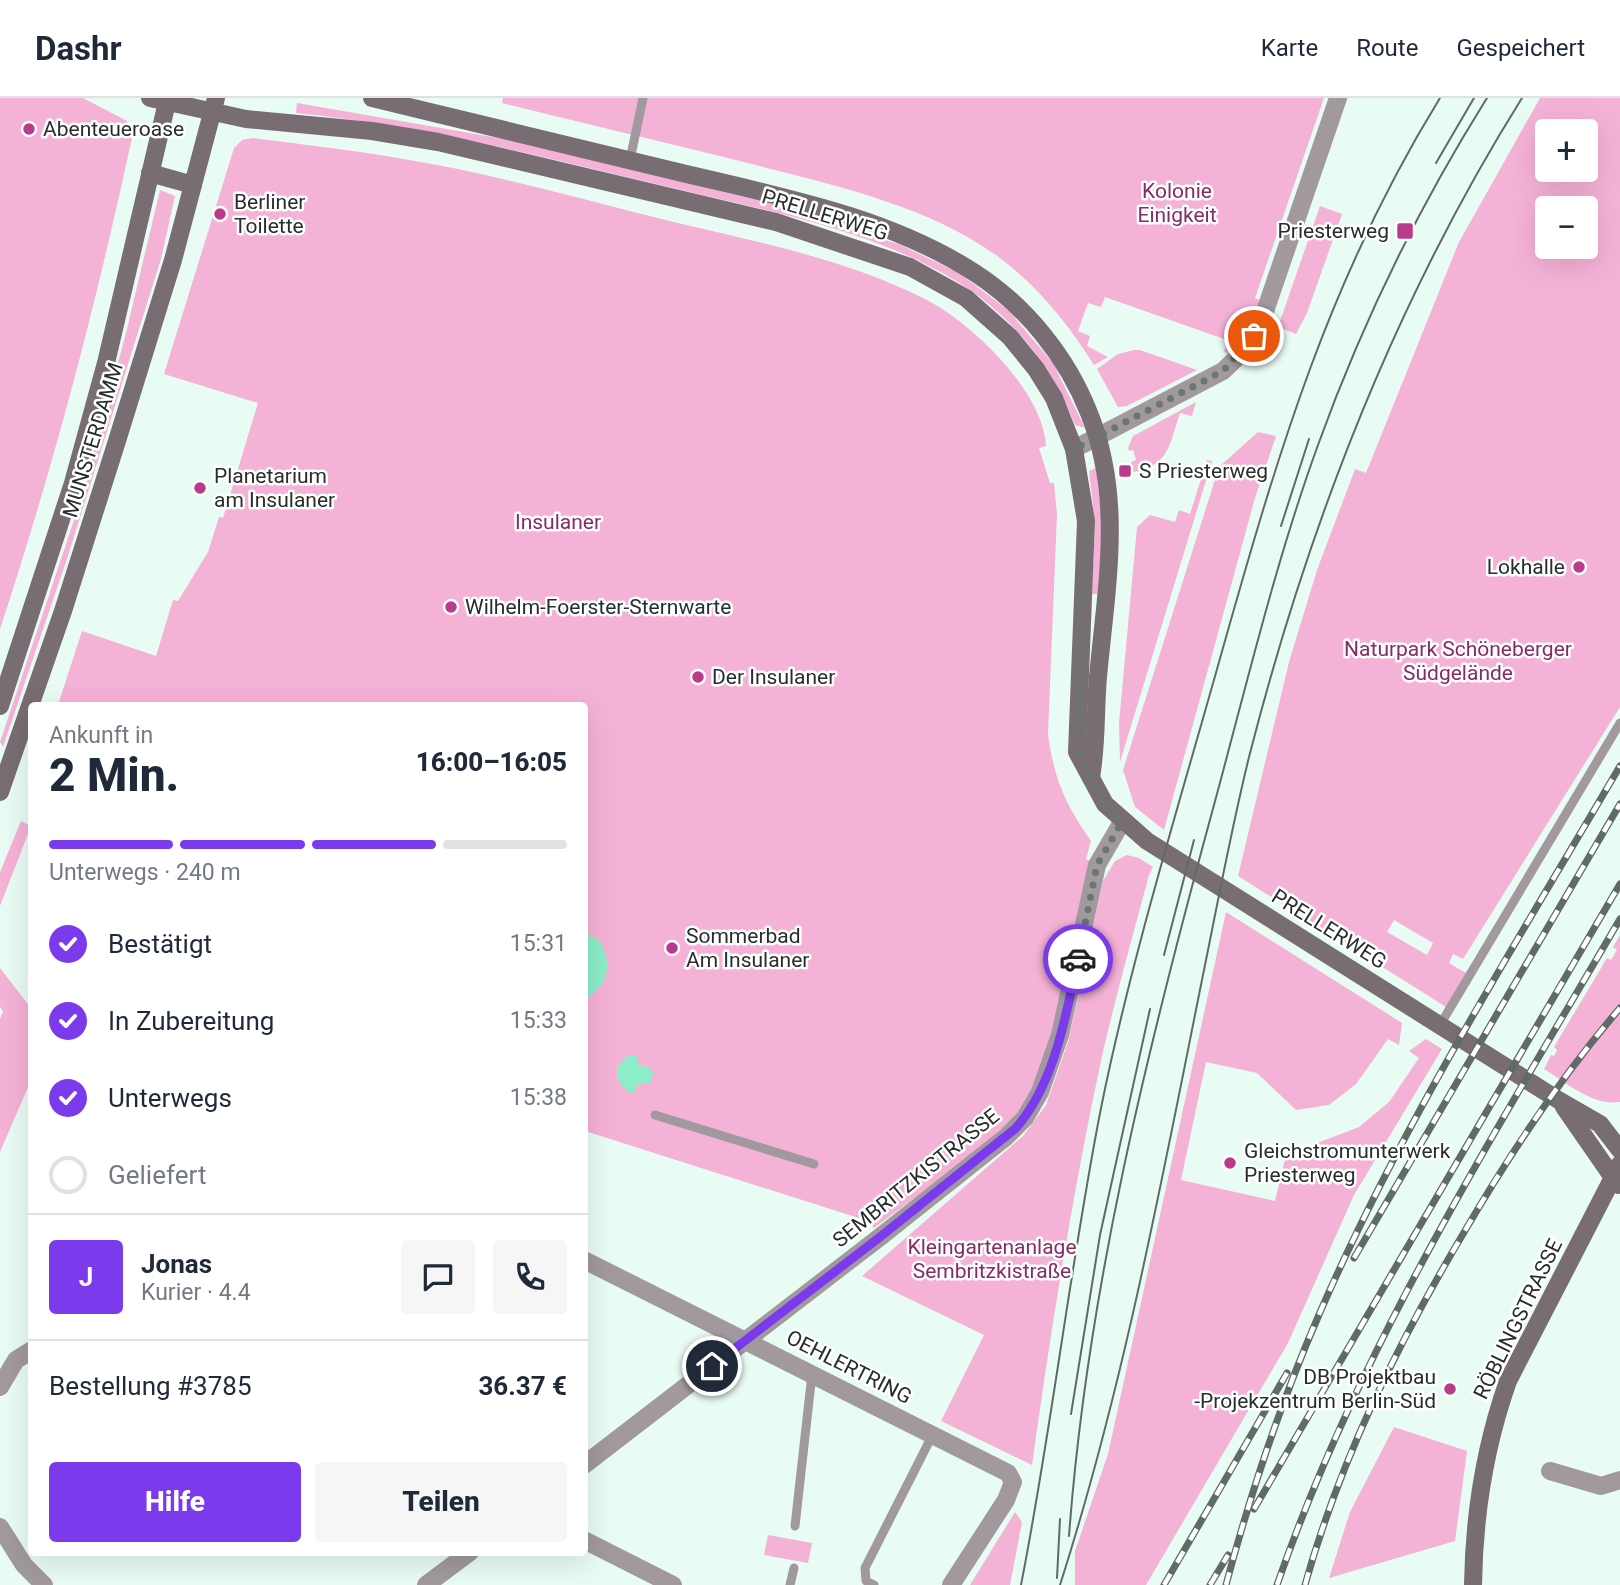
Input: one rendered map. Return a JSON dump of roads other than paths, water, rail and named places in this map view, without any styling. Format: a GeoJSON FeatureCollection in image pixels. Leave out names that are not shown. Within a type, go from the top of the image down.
{"type":"FeatureCollection","features":[{"type":"Feature","properties":{"kind":"main road","name":"PRELLERWEG"},"geometry":{"type":"LineString","coordinates":[[373,98],[833,212],[899,235],[960,264],[1006,296],[1051,345],[1075,383],[1097,437],[1107,476],[1111,525],[1091,778]]}},
{"type":"Feature","properties":{"kind":"main road","name":"PRELLERWEG"},"geometry":{"type":"LineString","coordinates":[[162,99],[215,106],[263,121],[372,131],[451,144],[776,222],[881,256],[941,282],[1004,330],[1048,388],[1074,449],[1086,521],[1077,752],[1105,804],[1122,822],[1600,1124],[1620,1150]]}},
{"type":"Feature","properties":{"kind":"main road","name":"MUNSTERDAMM"},"geometry":{"type":"LineString","coordinates":[[0,706],[73,482],[106,363],[150,173],[162,99]]}},
{"type":"Feature","properties":{"kind":"main road","name":"MUNSTERDAMM"},"geometry":{"type":"LineString","coordinates":[[36,702],[114,453],[215,106]]}},
{"type":"Feature","properties":{"kind":"main road"},"geometry":{"type":"LineString","coordinates":[[150,173],[193,185]]}},
{"type":"Feature","properties":{"kind":"main road","name":"MUNSTERDAMM"},"geometry":{"type":"LineString","coordinates":[[0,792],[28,729]]}},
{"type":"Feature","properties":{"kind":"main road","name":"PRELLERWEG"},"geometry":{"type":"LineString","coordinates":[[1560,1101],[1618,1176]]}},
{"type":"Feature","properties":{"kind":"main road","name":"RÖBLINGSTRASSE"},"geometry":{"type":"LineString","coordinates":[[1473,1585],[1478,1495],[1496,1417],[1508,1381],[1618,1176]]}},
{"type":"Feature","properties":{"kind":"street"},"geometry":{"type":"LineString","coordinates":[[1074,449],[1223,371],[1248,346],[1261,323],[1338,98]]}},
{"type":"Feature","properties":{"kind":"street","name":"SEMBRITZKISTRASSE"},"geometry":{"type":"LineString","coordinates":[[588,1462],[995,1147],[1025,1118],[1040,1092],[1060,1035],[1097,865],[1122,822]]}},
{"type":"Feature","properties":{"kind":"street","name":"OEHLERTRING"},"geometry":{"type":"LineString","coordinates":[[588,1262],[1001,1468],[1013,1482],[1006,1500],[951,1585]]}},
{"type":"Feature","properties":{"kind":"street"},"geometry":{"type":"LineString","coordinates":[[0,1387],[16,1360],[28,1352]]}},
{"type":"Feature","properties":{"kind":"street"},"geometry":{"type":"LineString","coordinates":[[1550,1471],[1601,1486],[1620,1480]]}},
{"type":"Feature","properties":{"kind":"street"},"geometry":{"type":"LineString","coordinates":[[0,1527],[24,1565],[44,1585]]}},
{"type":"Feature","properties":{"kind":"street"},"geometry":{"type":"LineString","coordinates":[[588,1543],[673,1585]]}},
{"type":"Feature","properties":{"kind":"street"},"geometry":{"type":"LineString","coordinates":[[426,1585],[465,1556]]}},
{"type":"Feature","properties":{"kind":"lane"},"geometry":{"type":"LineString","coordinates":[[630,160],[643,98]]}},
{"type":"Feature","properties":{"kind":"lane"},"geometry":{"type":"LineString","coordinates":[[1440,1025],[1620,723]]}},
{"type":"Feature","properties":{"kind":"lane"},"geometry":{"type":"LineString","coordinates":[[654,1115],[814,1164]]}},
{"type":"Feature","properties":{"kind":"lane"},"geometry":{"type":"LineString","coordinates":[[795,1526],[812,1374]]}},
{"type":"Feature","properties":{"kind":"lane"},"geometry":{"type":"LineString","coordinates":[[874,1585],[866,1581],[865,1568],[933,1434]]}},
{"type":"Feature","properties":{"kind":"lane"},"geometry":{"type":"LineString","coordinates":[[790,1585],[794,1567]]}},
{"type":"Feature","properties":{"kind":"tram line"},"geometry":{"type":"LineString","coordinates":[[1021,1585],[1101,1108],[1127,994],[1173,824],[1242,580],[1310,368],[1367,233],[1401,165],[1440,98]]}},
{"type":"Feature","properties":{"kind":"tram line"},"geometry":{"type":"LineString","coordinates":[[1436,163],[1474,98]]}},
{"type":"Feature","properties":{"kind":"tram line"},"geometry":{"type":"LineString","coordinates":[[1069,1536],[1090,1354],[1123,1173],[1164,993],[1274,583],[1302,491],[1353,355],[1415,224],[1487,98]]}},
{"type":"Feature","properties":{"kind":"tram line"},"geometry":{"type":"LineString","coordinates":[[1060,1585],[1104,1432],[1141,1277],[1226,861],[1249,757],[1272,671],[1328,500],[1395,335],[1476,175],[1522,98]]}},
{"type":"Feature","properties":{"kind":"tram line"},"geometry":{"type":"LineString","coordinates":[[1281,526],[1309,439]]}},
{"type":"Feature","properties":{"kind":"tram line"},"geometry":{"type":"LineString","coordinates":[[1164,955],[1194,840]]}},
{"type":"Feature","properties":{"kind":"tram line"},"geometry":{"type":"LineString","coordinates":[[1071,1414],[1100,1235],[1150,1009]]}},
{"type":"Feature","properties":{"kind":"tram line"},"geometry":{"type":"LineString","coordinates":[[1057,1578],[1060,1519]]}},
{"type":"Feature","properties":{"kind":"railway"},"geometry":{"type":"LineString","coordinates":[[1226,1585],[1280,1411],[1353,1239],[1425,1101],[1620,766]]}},
{"type":"Feature","properties":{"kind":"railway"},"geometry":{"type":"LineString","coordinates":[[1354,1258],[1620,804]]}},
{"type":"Feature","properties":{"kind":"railway"},"geometry":{"type":"LineString","coordinates":[[1254,1509],[1620,884]]}},
{"type":"Feature","properties":{"kind":"railway"},"geometry":{"type":"LineString","coordinates":[[1277,1585],[1310,1497],[1347,1411],[1388,1327],[1478,1162],[1620,919]]}},
{"type":"Feature","properties":{"kind":"railway"},"geometry":{"type":"LineString","coordinates":[[1305,1585],[1335,1493],[1353,1448],[1415,1318],[1517,1146],[1556,1089],[1620,1008]]}},
{"type":"Feature","properties":{"kind":"railway"},"geometry":{"type":"LineString","coordinates":[[1164,1585],[1287,1373]]}},
{"type":"Feature","properties":{"kind":"railway"},"geometry":{"type":"LineString","coordinates":[[1210,1585],[1228,1555]]}},
{"type":"Feature","properties":{"kind":"place","name":"Abenteueroase"},"geometry":{"type":"Point","coordinates":[29,129]}},
{"type":"Feature","properties":{"kind":"place","name":"Berliner Toilette"},"geometry":{"type":"Point","coordinates":[220,214]}},
{"type":"Feature","properties":{"kind":"place","name":"Priesterweg"},"geometry":{"type":"Point","coordinates":[1405,231]}},
{"type":"Feature","properties":{"kind":"place","name":"S Priesterweg"},"geometry":{"type":"Point","coordinates":[1125,471]}},
{"type":"Feature","properties":{"kind":"place","name":"Planetarium am Insulaner"},"geometry":{"type":"Point","coordinates":[200,488]}},
{"type":"Feature","properties":{"kind":"place","name":"Lokhalle"},"geometry":{"type":"Point","coordinates":[1579,567]}},
{"type":"Feature","properties":{"kind":"place","name":"Wilhelm-Foerster-Sternwarte"},"geometry":{"type":"Point","coordinates":[451,607]}},
{"type":"Feature","properties":{"kind":"place","name":"Der Insulaner"},"geometry":{"type":"Point","coordinates":[698,677]}},
{"type":"Feature","properties":{"kind":"place","name":"Sommerbad Am Insulaner"},"geometry":{"type":"Point","coordinates":[672,948]}},
{"type":"Feature","properties":{"kind":"place","name":"Gleichstromunterwerk Priesterweg"},"geometry":{"type":"Point","coordinates":[1230,1163]}},
{"type":"Feature","properties":{"kind":"place","name":"DB Projektbau -Projekzentrum Berlin-Süd"},"geometry":{"type":"Point","coordinates":[1450,1389]}},
{"type":"Feature","properties":{"kind":"park label","name":"Kolonie Einigkeit"},"geometry":{"type":"Point","coordinates":[1177,203]}},
{"type":"Feature","properties":{"kind":"park label","name":"Insulaner"},"geometry":{"type":"Point","coordinates":[558,522]}},
{"type":"Feature","properties":{"kind":"park label","name":"Naturpark Schöneberger Südgelände"},"geometry":{"type":"Point","coordinates":[1458,661]}},
{"type":"Feature","properties":{"kind":"park label","name":"Kleingartenanlage Sembritzkistraße"},"geometry":{"type":"Point","coordinates":[992,1259]}}]}
